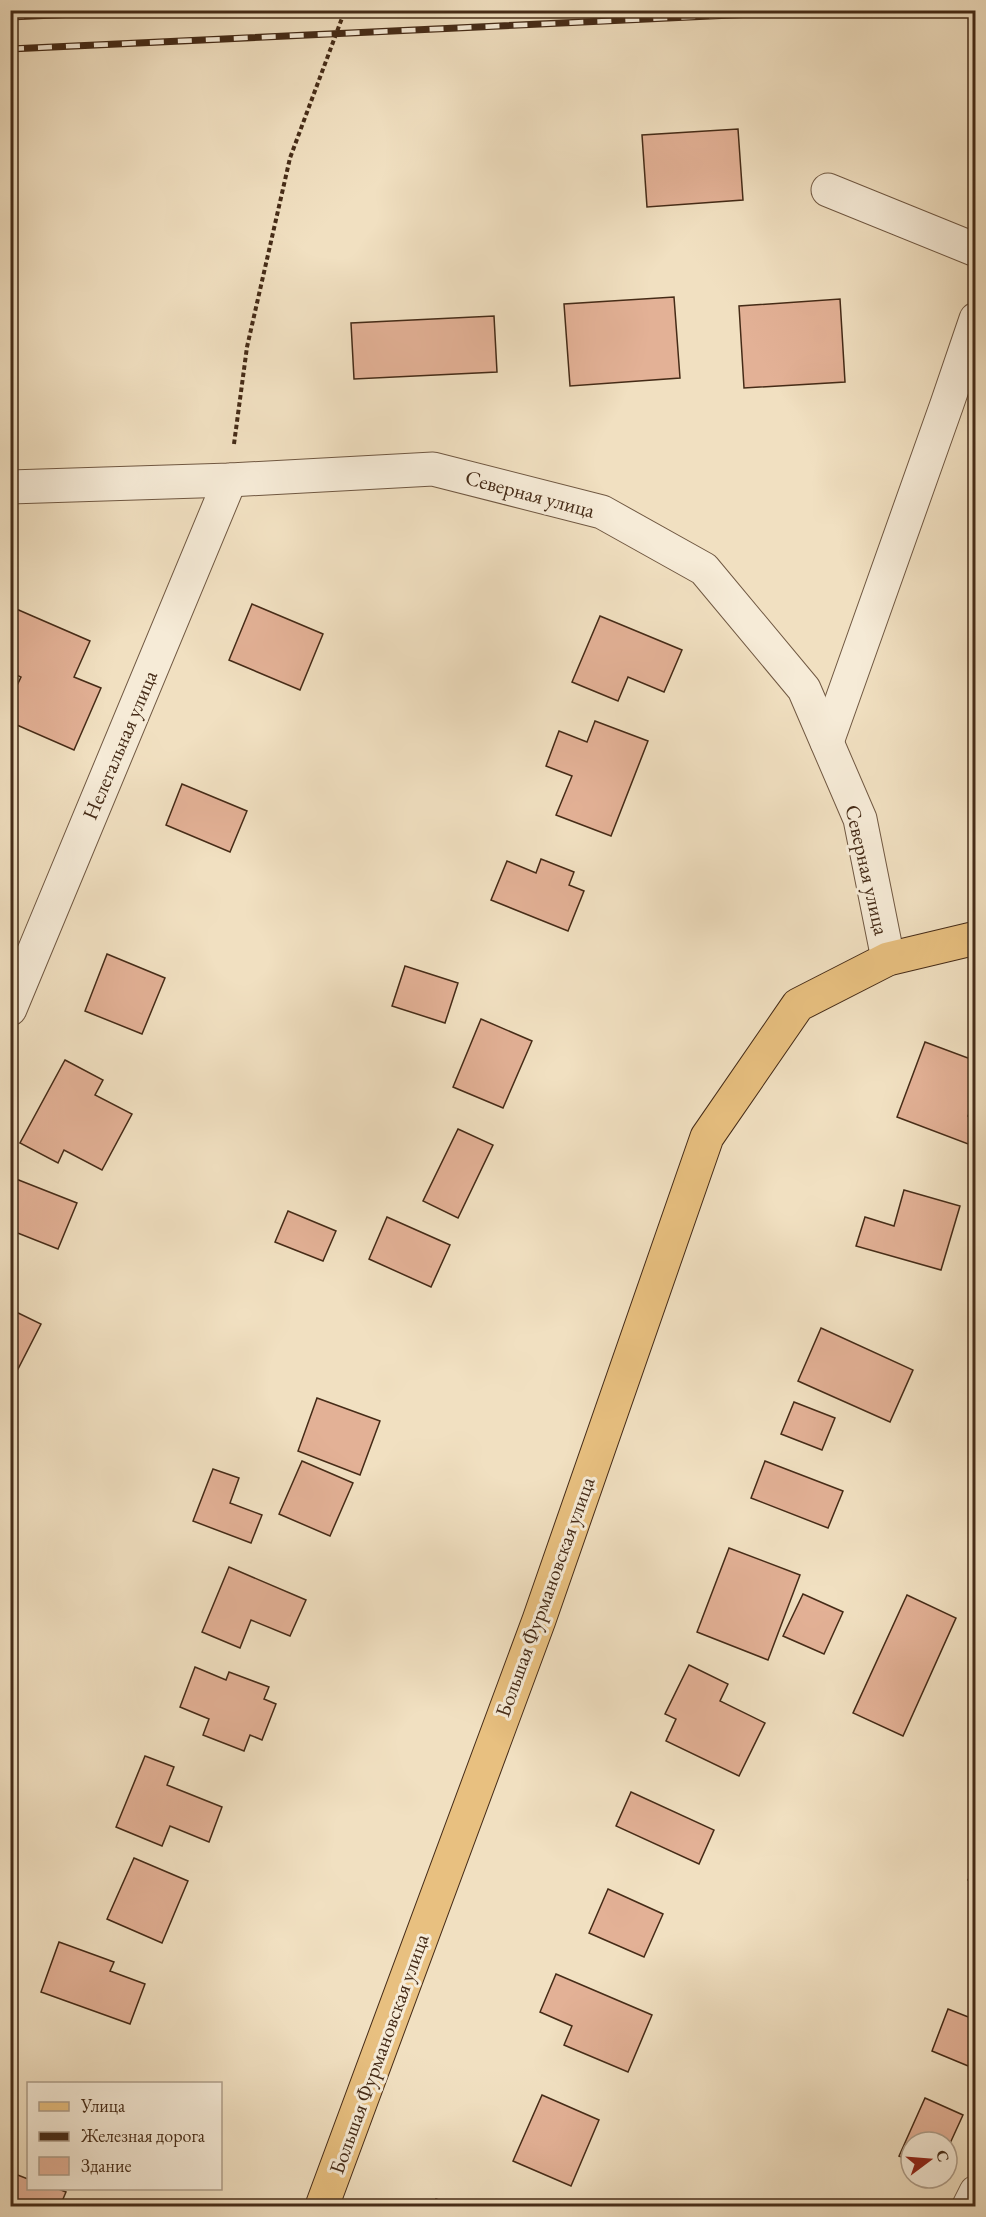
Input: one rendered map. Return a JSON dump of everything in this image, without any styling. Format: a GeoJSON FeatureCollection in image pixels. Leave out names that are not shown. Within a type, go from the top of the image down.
{"type":"FeatureCollection","features":[{"type":"Feature","properties":{"kind":"main road"},"geometry":{"type":"LineString","coordinates":[[888,959],[975,938]]}},
{"type":"Feature","properties":{"kind":"main road","name":"Большая Фурмановская улица"},"geometry":{"type":"LineString","coordinates":[[322,2206],[539,1620],[706,1137],[798,1005],[888,959]]}},
{"type":"Feature","properties":{"kind":"street"},"geometry":{"type":"LineString","coordinates":[[828,190],[975,250]]}},
{"type":"Feature","properties":{"kind":"street"},"geometry":{"type":"LineString","coordinates":[[827,742],[947,404],[975,318]]}},
{"type":"Feature","properties":{"kind":"street","name":"Северная улица"},"geometry":{"type":"LineString","coordinates":[[10,487],[230,480],[434,469],[602,512],[704,568],[804,689],[860,819],[888,959]]}},
{"type":"Feature","properties":{"kind":"street","name":"Нелегальная улица"},"geometry":{"type":"LineString","coordinates":[[10,1009],[230,480]]}},
{"type":"Feature","properties":{"kind":"street"},"geometry":{"type":"LineString","coordinates":[[969,2206],[975,2192]]}},
{"type":"Feature","properties":{"kind":"path"},"geometry":{"type":"LineString","coordinates":[[230,480],[247,347],[290,158],[345,10]]}},
{"type":"Feature","properties":{"kind":"building"},"geometry":{"type":"Polygon","coordinates":[[[738,129],[743,200],[647,207],[642,135],[738,129]]]}},
{"type":"Feature","properties":{"kind":"building"},"geometry":{"type":"Polygon","coordinates":[[[674,297],[680,378],[570,386],[564,304],[674,297]]]}},
{"type":"Feature","properties":{"kind":"building"},"geometry":{"type":"Polygon","coordinates":[[[840,299],[845,382],[744,388],[739,306],[840,299]]]}},
{"type":"Feature","properties":{"kind":"building"},"geometry":{"type":"Polygon","coordinates":[[[494,316],[497,372],[354,379],[351,323],[494,316]]]}},
{"type":"Feature","properties":{"kind":"building"},"geometry":{"type":"Polygon","coordinates":[[[252,604],[323,634],[300,690],[229,660],[252,604]]]}},
{"type":"Feature","properties":{"kind":"building"},"geometry":{"type":"Polygon","coordinates":[[[14,608],[90,641],[74,677],[101,688],[74,750],[10,722],[10,700],[21,677],[10,672],[10,616],[14,608]]]}},
{"type":"Feature","properties":{"kind":"building"},"geometry":{"type":"Polygon","coordinates":[[[600,616],[682,650],[664,692],[628,677],[618,701],[572,682],[600,616]]]}},
{"type":"Feature","properties":{"kind":"building"},"geometry":{"type":"Polygon","coordinates":[[[595,721],[648,741],[611,836],[556,815],[572,776],[546,766],[559,731],[587,742],[595,721]]]}},
{"type":"Feature","properties":{"kind":"building"},"geometry":{"type":"Polygon","coordinates":[[[182,784],[247,811],[230,852],[166,825],[182,784]]]}},
{"type":"Feature","properties":{"kind":"building"},"geometry":{"type":"Polygon","coordinates":[[[541,859],[574,872],[569,885],[584,891],[568,931],[491,900],[507,861],[536,873],[541,859]]]}},
{"type":"Feature","properties":{"kind":"building"},"geometry":{"type":"Polygon","coordinates":[[[107,954],[165,978],[142,1034],[85,1011],[107,954]]]}},
{"type":"Feature","properties":{"kind":"building"},"geometry":{"type":"Polygon","coordinates":[[[405,966],[458,983],[445,1023],[392,1006],[405,966]]]}},
{"type":"Feature","properties":{"kind":"building"},"geometry":{"type":"Polygon","coordinates":[[[481,1019],[532,1041],[503,1108],[453,1087],[481,1019]]]}},
{"type":"Feature","properties":{"kind":"building"},"geometry":{"type":"Polygon","coordinates":[[[925,1042],[976,1061],[976,1096],[968,1116],[976,1119],[976,1147],[897,1117],[925,1042]]]}},
{"type":"Feature","properties":{"kind":"building"},"geometry":{"type":"Polygon","coordinates":[[[65,1060],[103,1080],[95,1095],[132,1114],[102,1170],[64,1150],[58,1163],[20,1143],[65,1060]]]}},
{"type":"Feature","properties":{"kind":"building"},"geometry":{"type":"Polygon","coordinates":[[[458,1129],[493,1145],[458,1218],[423,1201],[458,1129]]]}},
{"type":"Feature","properties":{"kind":"building"},"geometry":{"type":"Polygon","coordinates":[[[11,1177],[77,1203],[58,1249],[10,1230],[11,1177]]]}},
{"type":"Feature","properties":{"kind":"building"},"geometry":{"type":"Polygon","coordinates":[[[904,1190],[960,1206],[941,1270],[856,1246],[865,1217],[894,1226],[904,1190]]]}},
{"type":"Feature","properties":{"kind":"building"},"geometry":{"type":"Polygon","coordinates":[[[288,1211],[336,1231],[323,1261],[275,1242],[288,1211]]]}},
{"type":"Feature","properties":{"kind":"building"},"geometry":{"type":"Polygon","coordinates":[[[387,1217],[450,1245],[431,1287],[369,1259],[387,1217]]]}},
{"type":"Feature","properties":{"kind":"building"},"geometry":{"type":"Polygon","coordinates":[[[10,1309],[41,1324],[18,1369],[10,1366],[10,1309]]]}},
{"type":"Feature","properties":{"kind":"building"},"geometry":{"type":"Polygon","coordinates":[[[821,1328],[913,1370],[890,1422],[798,1381],[821,1328]]]}},
{"type":"Feature","properties":{"kind":"building"},"geometry":{"type":"Polygon","coordinates":[[[317,1398],[380,1421],[360,1475],[298,1451],[317,1398]]]}},
{"type":"Feature","properties":{"kind":"building"},"geometry":{"type":"Polygon","coordinates":[[[794,1402],[835,1418],[822,1450],[781,1434],[794,1402]]]}},
{"type":"Feature","properties":{"kind":"building"},"geometry":{"type":"Polygon","coordinates":[[[302,1461],[353,1483],[330,1536],[279,1514],[302,1461]]]}},
{"type":"Feature","properties":{"kind":"building"},"geometry":{"type":"Polygon","coordinates":[[[765,1461],[843,1491],[828,1528],[751,1498],[765,1461]]]}},
{"type":"Feature","properties":{"kind":"building"},"geometry":{"type":"Polygon","coordinates":[[[213,1469],[239,1478],[230,1503],[262,1515],[251,1543],[193,1521],[213,1469]]]}},
{"type":"Feature","properties":{"kind":"building"},"geometry":{"type":"Polygon","coordinates":[[[729,1548],[800,1575],[768,1660],[697,1632],[729,1548]]]}},
{"type":"Feature","properties":{"kind":"building"},"geometry":{"type":"Polygon","coordinates":[[[229,1567],[306,1600],[290,1636],[251,1620],[240,1648],[202,1632],[229,1567]]]}},
{"type":"Feature","properties":{"kind":"building"},"geometry":{"type":"Polygon","coordinates":[[[803,1594],[843,1612],[824,1654],[783,1636],[803,1594]]]}},
{"type":"Feature","properties":{"kind":"building"},"geometry":{"type":"Polygon","coordinates":[[[907,1595],[956,1618],[903,1736],[853,1713],[907,1595]]]}},
{"type":"Feature","properties":{"kind":"building"},"geometry":{"type":"Polygon","coordinates":[[[689,1665],[728,1684],[720,1701],[765,1723],[739,1776],[666,1741],[676,1719],[665,1714],[689,1665]]]}},
{"type":"Feature","properties":{"kind":"building"},"geometry":{"type":"Polygon","coordinates":[[[195,1667],[226,1680],[229,1672],[269,1687],[264,1699],[276,1704],[262,1740],[250,1735],[244,1751],[203,1735],[209,1719],[180,1707],[195,1667]]]}},
{"type":"Feature","properties":{"kind":"building"},"geometry":{"type":"Polygon","coordinates":[[[145,1756],[174,1767],[167,1785],[222,1807],[209,1842],[170,1826],[162,1846],[116,1827],[145,1756]]]}},
{"type":"Feature","properties":{"kind":"building"},"geometry":{"type":"Polygon","coordinates":[[[631,1792],[714,1830],[699,1864],[616,1826],[631,1792]]]}},
{"type":"Feature","properties":{"kind":"building"},"geometry":{"type":"Polygon","coordinates":[[[134,1858],[188,1881],[162,1943],[107,1919],[134,1858]]]}},
{"type":"Feature","properties":{"kind":"building"},"geometry":{"type":"Polygon","coordinates":[[[976,1865],[976,1884],[968,1880],[976,1865]]]}},
{"type":"Feature","properties":{"kind":"building"},"geometry":{"type":"Polygon","coordinates":[[[608,1889],[663,1914],[644,1957],[589,1933],[608,1889]]]}},
{"type":"Feature","properties":{"kind":"building"},"geometry":{"type":"Polygon","coordinates":[[[59,1942],[114,1962],[110,1971],[145,1984],[130,2024],[41,1992],[59,1942]]]}},
{"type":"Feature","properties":{"kind":"building"},"geometry":{"type":"Polygon","coordinates":[[[556,1974],[652,2015],[628,2072],[564,2045],[572,2026],[540,2012],[556,1974]]]}},
{"type":"Feature","properties":{"kind":"building"},"geometry":{"type":"Polygon","coordinates":[[[948,2009],[976,2020],[976,2061],[973,2068],[932,2051],[948,2009]]]}},
{"type":"Feature","properties":{"kind":"building"},"geometry":{"type":"Polygon","coordinates":[[[542,2095],[599,2120],[571,2186],[513,2161],[542,2095]]]}},
{"type":"Feature","properties":{"kind":"building"},"geometry":{"type":"Polygon","coordinates":[[[925,2098],[963,2115],[956,2130],[911,2130],[925,2098]]]}},
{"type":"Feature","properties":{"kind":"building"},"geometry":{"type":"Polygon","coordinates":[[[10,2145],[17,2147],[10,2165],[10,2145]]]}},
{"type":"Feature","properties":{"kind":"building"},"geometry":{"type":"Polygon","coordinates":[[[10,2172],[27,2179],[27,2190],[66,2192],[60,2206],[10,2206],[10,2172]]]}},
{"type":"Feature","properties":{"kind":"building"},"geometry":{"type":"Polygon","coordinates":[[[436,2199],[456,2206],[433,2206],[436,2199]]]}},
{"type":"Feature","properties":{"kind":"railway"},"geometry":{"type":"LineString","coordinates":[[10,17],[165,10]]}},
{"type":"Feature","properties":{"kind":"railway"},"geometry":{"type":"LineString","coordinates":[[10,49],[840,10]]}}]}
